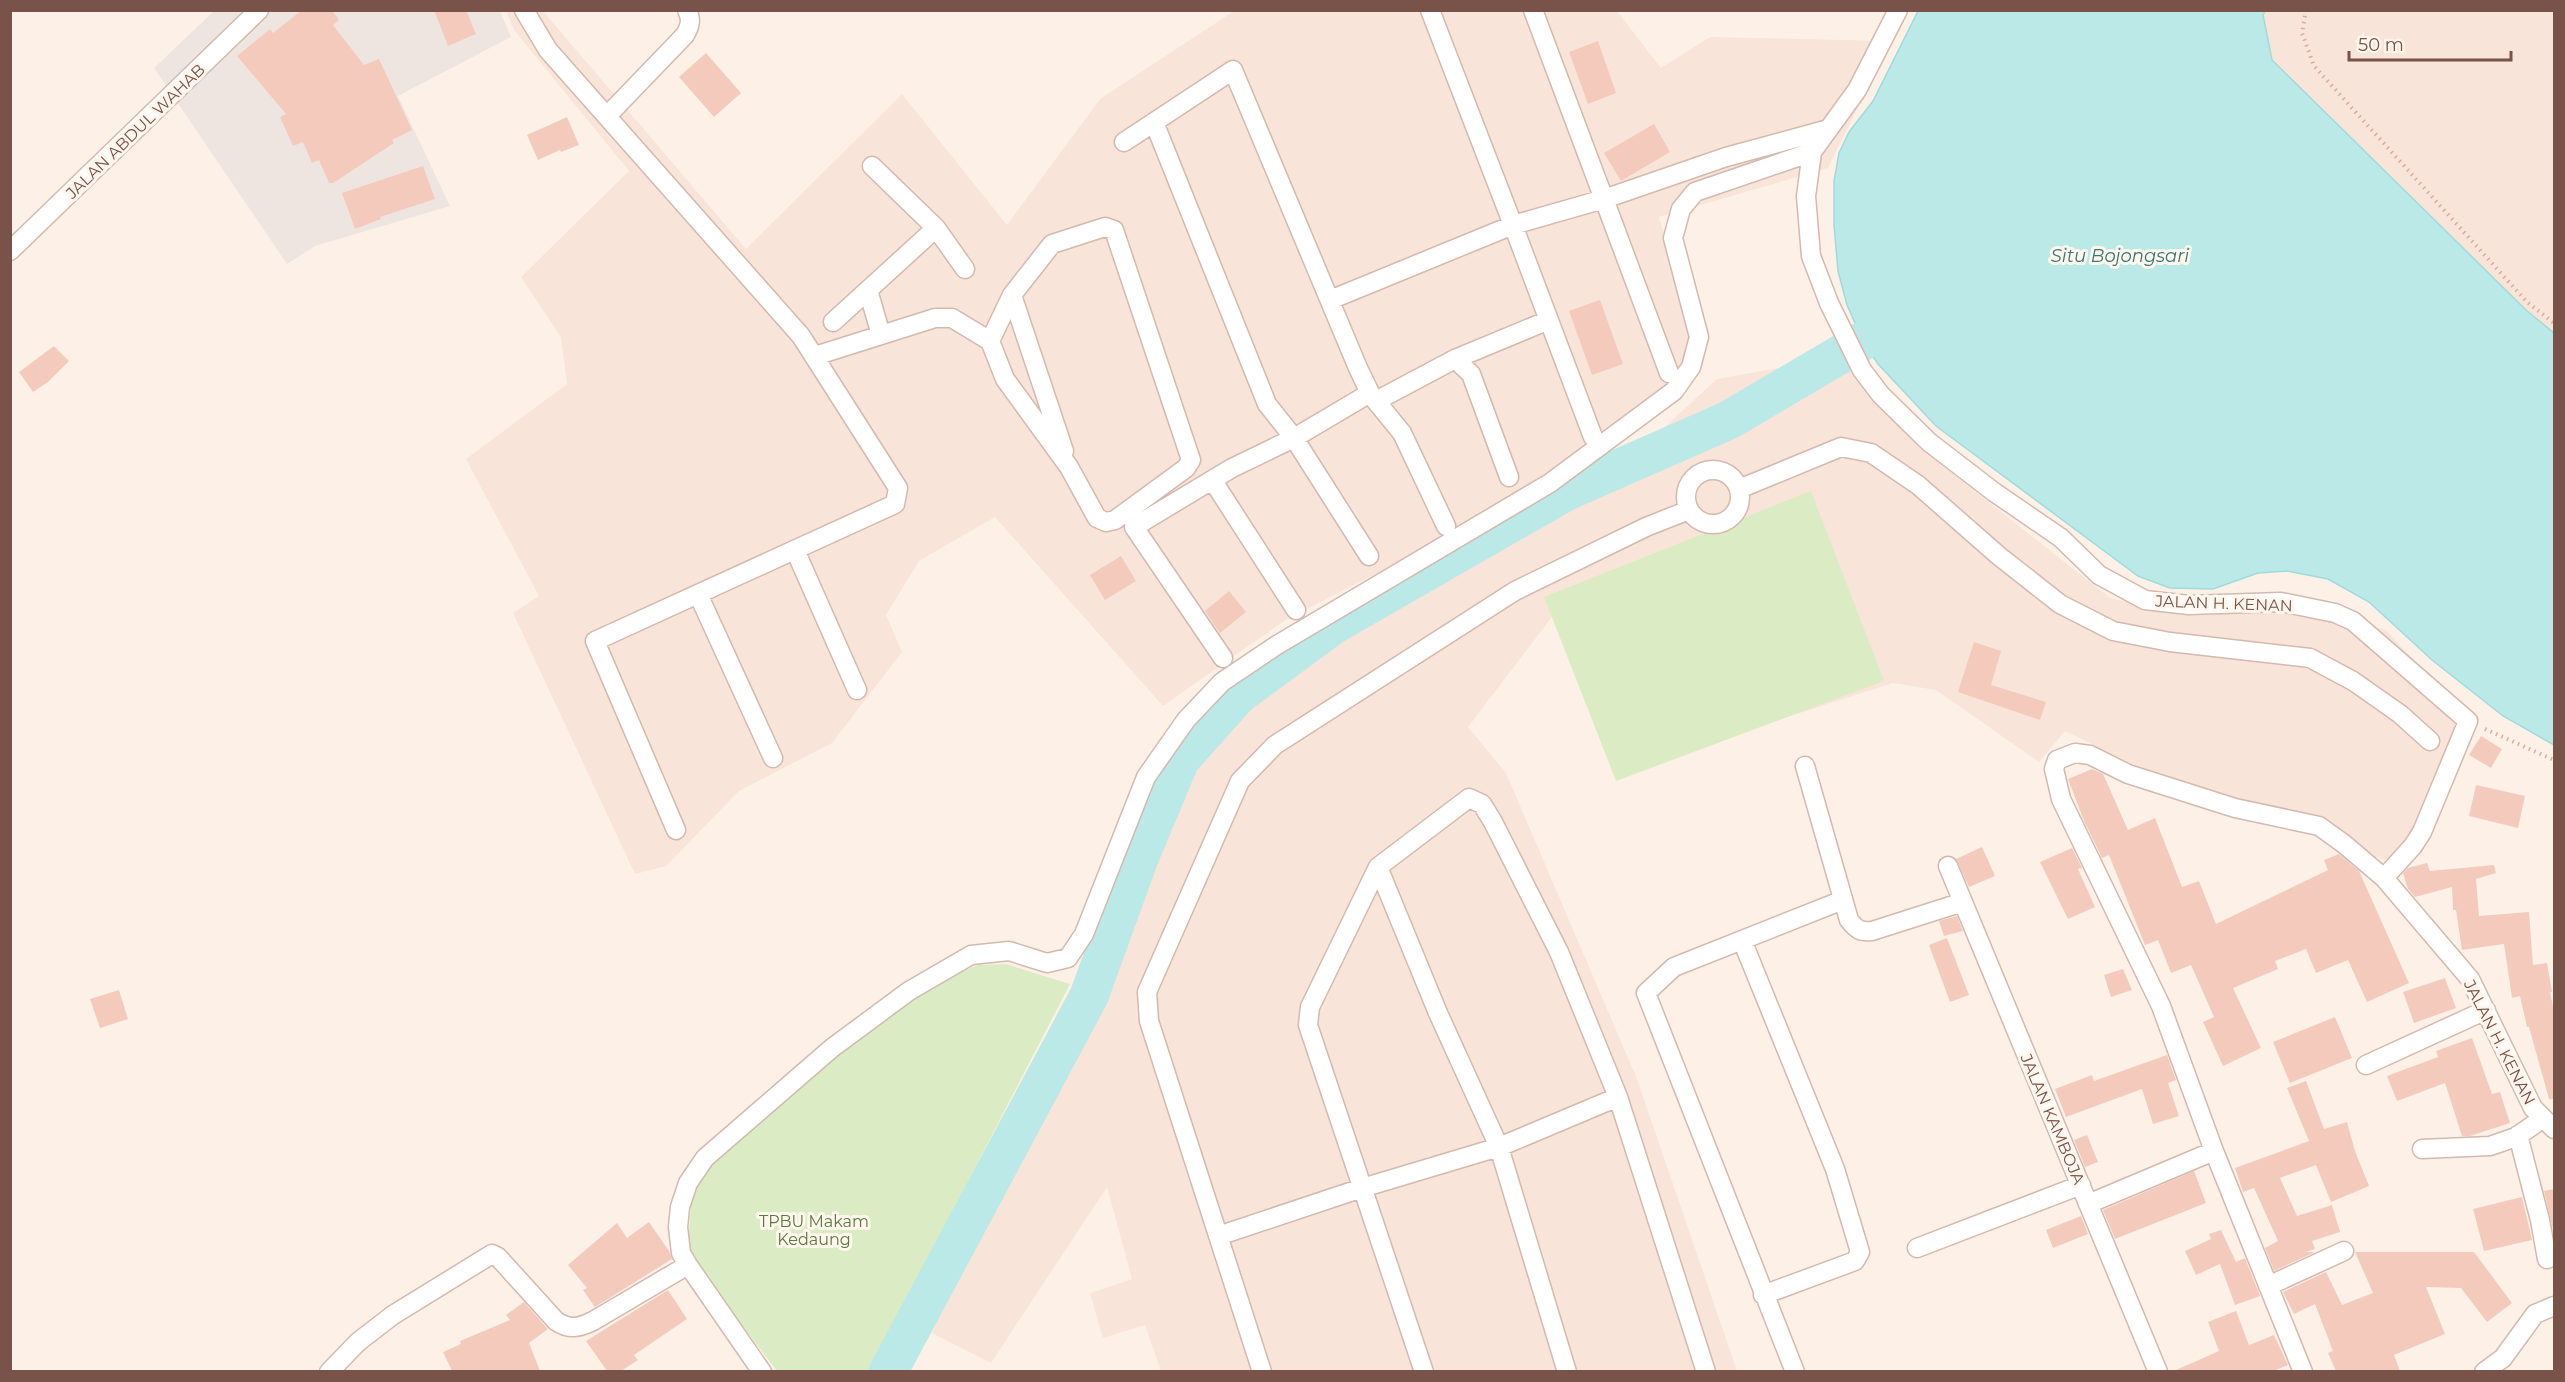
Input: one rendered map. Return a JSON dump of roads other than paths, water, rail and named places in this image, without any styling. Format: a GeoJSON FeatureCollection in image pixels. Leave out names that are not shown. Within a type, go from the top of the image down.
{"type":"FeatureCollection","features":[{"type":"Feature","properties":{"kind":"street","name":"JALAN ABDUL WAHAB"},"geometry":{"type":"LineString","coordinates":[[10,251],[259,10]]}},
{"type":"Feature","properties":{"kind":"street"},"geometry":{"type":"LineString","coordinates":[[524,10],[548,50],[801,336],[898,489],[895,504],[595,642],[675,830]]}},
{"type":"Feature","properties":{"kind":"street"},"geometry":{"type":"LineString","coordinates":[[607,116],[685,35],[690,25],[687,10]]}},
{"type":"Feature","properties":{"kind":"street"},"geometry":{"type":"LineString","coordinates":[[1430,10],[1593,437]]}},
{"type":"Feature","properties":{"kind":"street"},"geometry":{"type":"LineString","coordinates":[[1533,10],[1669,373]]}},
{"type":"Feature","properties":{"kind":"street","name":"JALAN H. KENAN"},"geometry":{"type":"LineString","coordinates":[[1898,10],[1857,90],[1812,152],[1806,196],[1811,256],[1829,303],[1862,370],[1881,395],[1929,441],[1994,492],[2061,538],[2099,575],[2145,600],[2189,605],[2281,602],[2335,613],[2353,621],[2468,721],[2422,832],[2384,879]]}},
{"type":"Feature","properties":{"kind":"street"},"geometry":{"type":"LineString","coordinates":[[1124,142],[1233,70],[1373,397],[1402,433],[1446,526]]}},
{"type":"Feature","properties":{"kind":"street"},"geometry":{"type":"LineString","coordinates":[[1154,122],[1268,404],[1294,438],[1369,556]]}},
{"type":"Feature","properties":{"kind":"street"},"geometry":{"type":"LineString","coordinates":[[1330,300],[1513,225],[1604,199],[1726,157],[1829,129]]}},
{"type":"Feature","properties":{"kind":"street"},"geometry":{"type":"LineString","coordinates":[[762,1371],[681,1252],[678,1227],[680,1207],[688,1183],[705,1158],[832,1048],[909,991],[971,956],[1010,951],[1047,963],[1068,958],[1084,934],[1146,777],[1186,720],[1222,682],[1277,645],[1550,483],[1674,391],[1691,367],[1700,337],[1673,238],[1681,210],[1695,192],[1812,152]]}},
{"type":"Feature","properties":{"kind":"street"},"geometry":{"type":"LineString","coordinates":[[872,166],[936,228],[965,269]]}},
{"type":"Feature","properties":{"kind":"street"},"geometry":{"type":"LineString","coordinates":[[815,356],[935,318],[952,318],[983,336],[1005,379],[1069,467],[1097,518],[1106,522],[1115,520],[1186,468],[1191,460],[1114,230],[1105,227],[1053,244],[983,336]]}},
{"type":"Feature","properties":{"kind":"street"},"geometry":{"type":"LineString","coordinates":[[833,322],[936,228]]}},
{"type":"Feature","properties":{"kind":"street"},"geometry":{"type":"LineString","coordinates":[[868,290],[881,335]]}},
{"type":"Feature","properties":{"kind":"street"},"geometry":{"type":"LineString","coordinates":[[1012,295],[1069,467]]}},
{"type":"Feature","properties":{"kind":"street"},"geometry":{"type":"LineString","coordinates":[[1223,658],[1134,527],[1232,468],[1373,397],[1455,359],[1549,320]]}},
{"type":"Feature","properties":{"kind":"street"},"geometry":{"type":"LineString","coordinates":[[1455,359],[1471,374],[1509,477]]}},
{"type":"Feature","properties":{"kind":"street"},"geometry":{"type":"LineString","coordinates":[[1739,489],[1841,447],[1871,453],[1918,485],[1999,556],[2060,604],[2113,632],[2170,642],[2310,658],[2353,681],[2400,714],[2430,741]]}},
{"type":"Feature","properties":{"kind":"street"},"geometry":{"type":"LineString","coordinates":[[1706,471],[1723,471],[1736,482],[1740,498],[1738,510],[1724,522],[1706,524],[1695,518],[1689,510],[1686,497],[1687,488],[1691,480],[1706,471]]}},
{"type":"Feature","properties":{"kind":"street"},"geometry":{"type":"LineString","coordinates":[[1213,481],[1296,610]]}},
{"type":"Feature","properties":{"kind":"street"},"geometry":{"type":"LineString","coordinates":[[1262,1371],[1149,1021],[1147,992],[1240,781],[1275,745],[1515,591],[1646,527],[1689,510]]}},
{"type":"Feature","properties":{"kind":"street"},"geometry":{"type":"LineString","coordinates":[[795,550],[857,690]]}},
{"type":"Feature","properties":{"kind":"street"},"geometry":{"type":"LineString","coordinates":[[698,594],[773,758]]}},
{"type":"Feature","properties":{"kind":"street","name":"JALAN H. KENAN"},"geometry":{"type":"LineString","coordinates":[[2214,1151],[2144,966],[2061,799],[2054,769],[2056,760],[2075,753],[2090,755],[2128,774],[2235,808],[2319,826],[2384,879],[2470,979],[2522,1089],[2548,1124]]}},
{"type":"Feature","properties":{"kind":"street"},"geometry":{"type":"LineString","coordinates":[[1805,766],[1849,920],[1862,932],[1872,932],[1963,902]]}},
{"type":"Feature","properties":{"kind":"street"},"geometry":{"type":"LineString","coordinates":[[1424,1371],[1308,1025],[1310,1007],[1378,867],[1469,798],[1482,804],[1559,952],[1618,1097],[1706,1371]]}},
{"type":"Feature","properties":{"kind":"street","name":"JALAN KAMBOJA"},"geometry":{"type":"LineString","coordinates":[[1948,866],[2158,1371]]}},
{"type":"Feature","properties":{"kind":"street"},"geometry":{"type":"LineString","coordinates":[[1378,867],[1438,1013],[1499,1147],[1567,1371]]}},
{"type":"Feature","properties":{"kind":"street"},"geometry":{"type":"LineString","coordinates":[[1795,1371],[1763,1295],[1646,993],[1674,967],[1843,900]]}},
{"type":"Feature","properties":{"kind":"street"},"geometry":{"type":"LineString","coordinates":[[1743,940],[1835,1169],[1860,1252],[1856,1261],[1763,1295]]}},
{"type":"Feature","properties":{"kind":"street"},"geometry":{"type":"LineString","coordinates":[[2366,1065],[2486,1010]]}},
{"type":"Feature","properties":{"kind":"street"},"geometry":{"type":"LineString","coordinates":[[1218,1236],[1362,1188],[1499,1147],[1618,1097]]}},
{"type":"Feature","properties":{"kind":"street"},"geometry":{"type":"LineString","coordinates":[[2422,1149],[2490,1146],[2548,1124]]}},
{"type":"Feature","properties":{"kind":"street"},"geometry":{"type":"LineString","coordinates":[[2518,1135],[2540,1220],[2547,1259]]}},
{"type":"Feature","properties":{"kind":"street"},"geometry":{"type":"LineString","coordinates":[[2088,1204],[2214,1151],[2303,1371]]}},
{"type":"Feature","properties":{"kind":"street"},"geometry":{"type":"LineString","coordinates":[[1917,1248],[2080,1185]]}},
{"type":"Feature","properties":{"kind":"street"},"geometry":{"type":"LineString","coordinates":[[2268,1286],[2344,1251]]}},
{"type":"Feature","properties":{"kind":"street"},"geometry":{"type":"LineString","coordinates":[[329,1371],[358,1342],[393,1315],[492,1254],[498,1257],[556,1321],[565,1327],[573,1328],[593,1321],[688,1265]]}},
{"type":"Feature","properties":{"kind":"street"},"geometry":{"type":"LineString","coordinates":[[2484,1371],[2506,1365],[2535,1314],[2554,1306]]}},
{"type":"Feature","properties":{"kind":"water","name":"Situ Bojongsari"},"geometry":{"type":"Polygon","coordinates":[[[1918,11],[2265,11],[2263,15],[2272,60],[2526,310],[2554,333],[2554,745],[2503,716],[2432,660],[2369,602],[2328,579],[2287,571],[2258,573],[2213,589],[2170,588],[2138,576],[1936,426],[1878,364],[1863,341],[1847,305],[1838,271],[1834,225],[1834,181],[1839,153],[1849,132],[1873,101],[1918,11]]]}},
{"type":"Feature","properties":{"kind":"waterway"},"geometry":{"type":"LineString","coordinates":[[888,1372],[1089,996],[1139,858],[1180,760],[1238,695],[1333,625],[1565,492],[1729,420],[1863,341]]}},
{"type":"Feature","properties":{"kind":"park label","name":"TPBU Makam Kedaung"},"geometry":{"type":"Point","coordinates":[814,1230]}}]}
